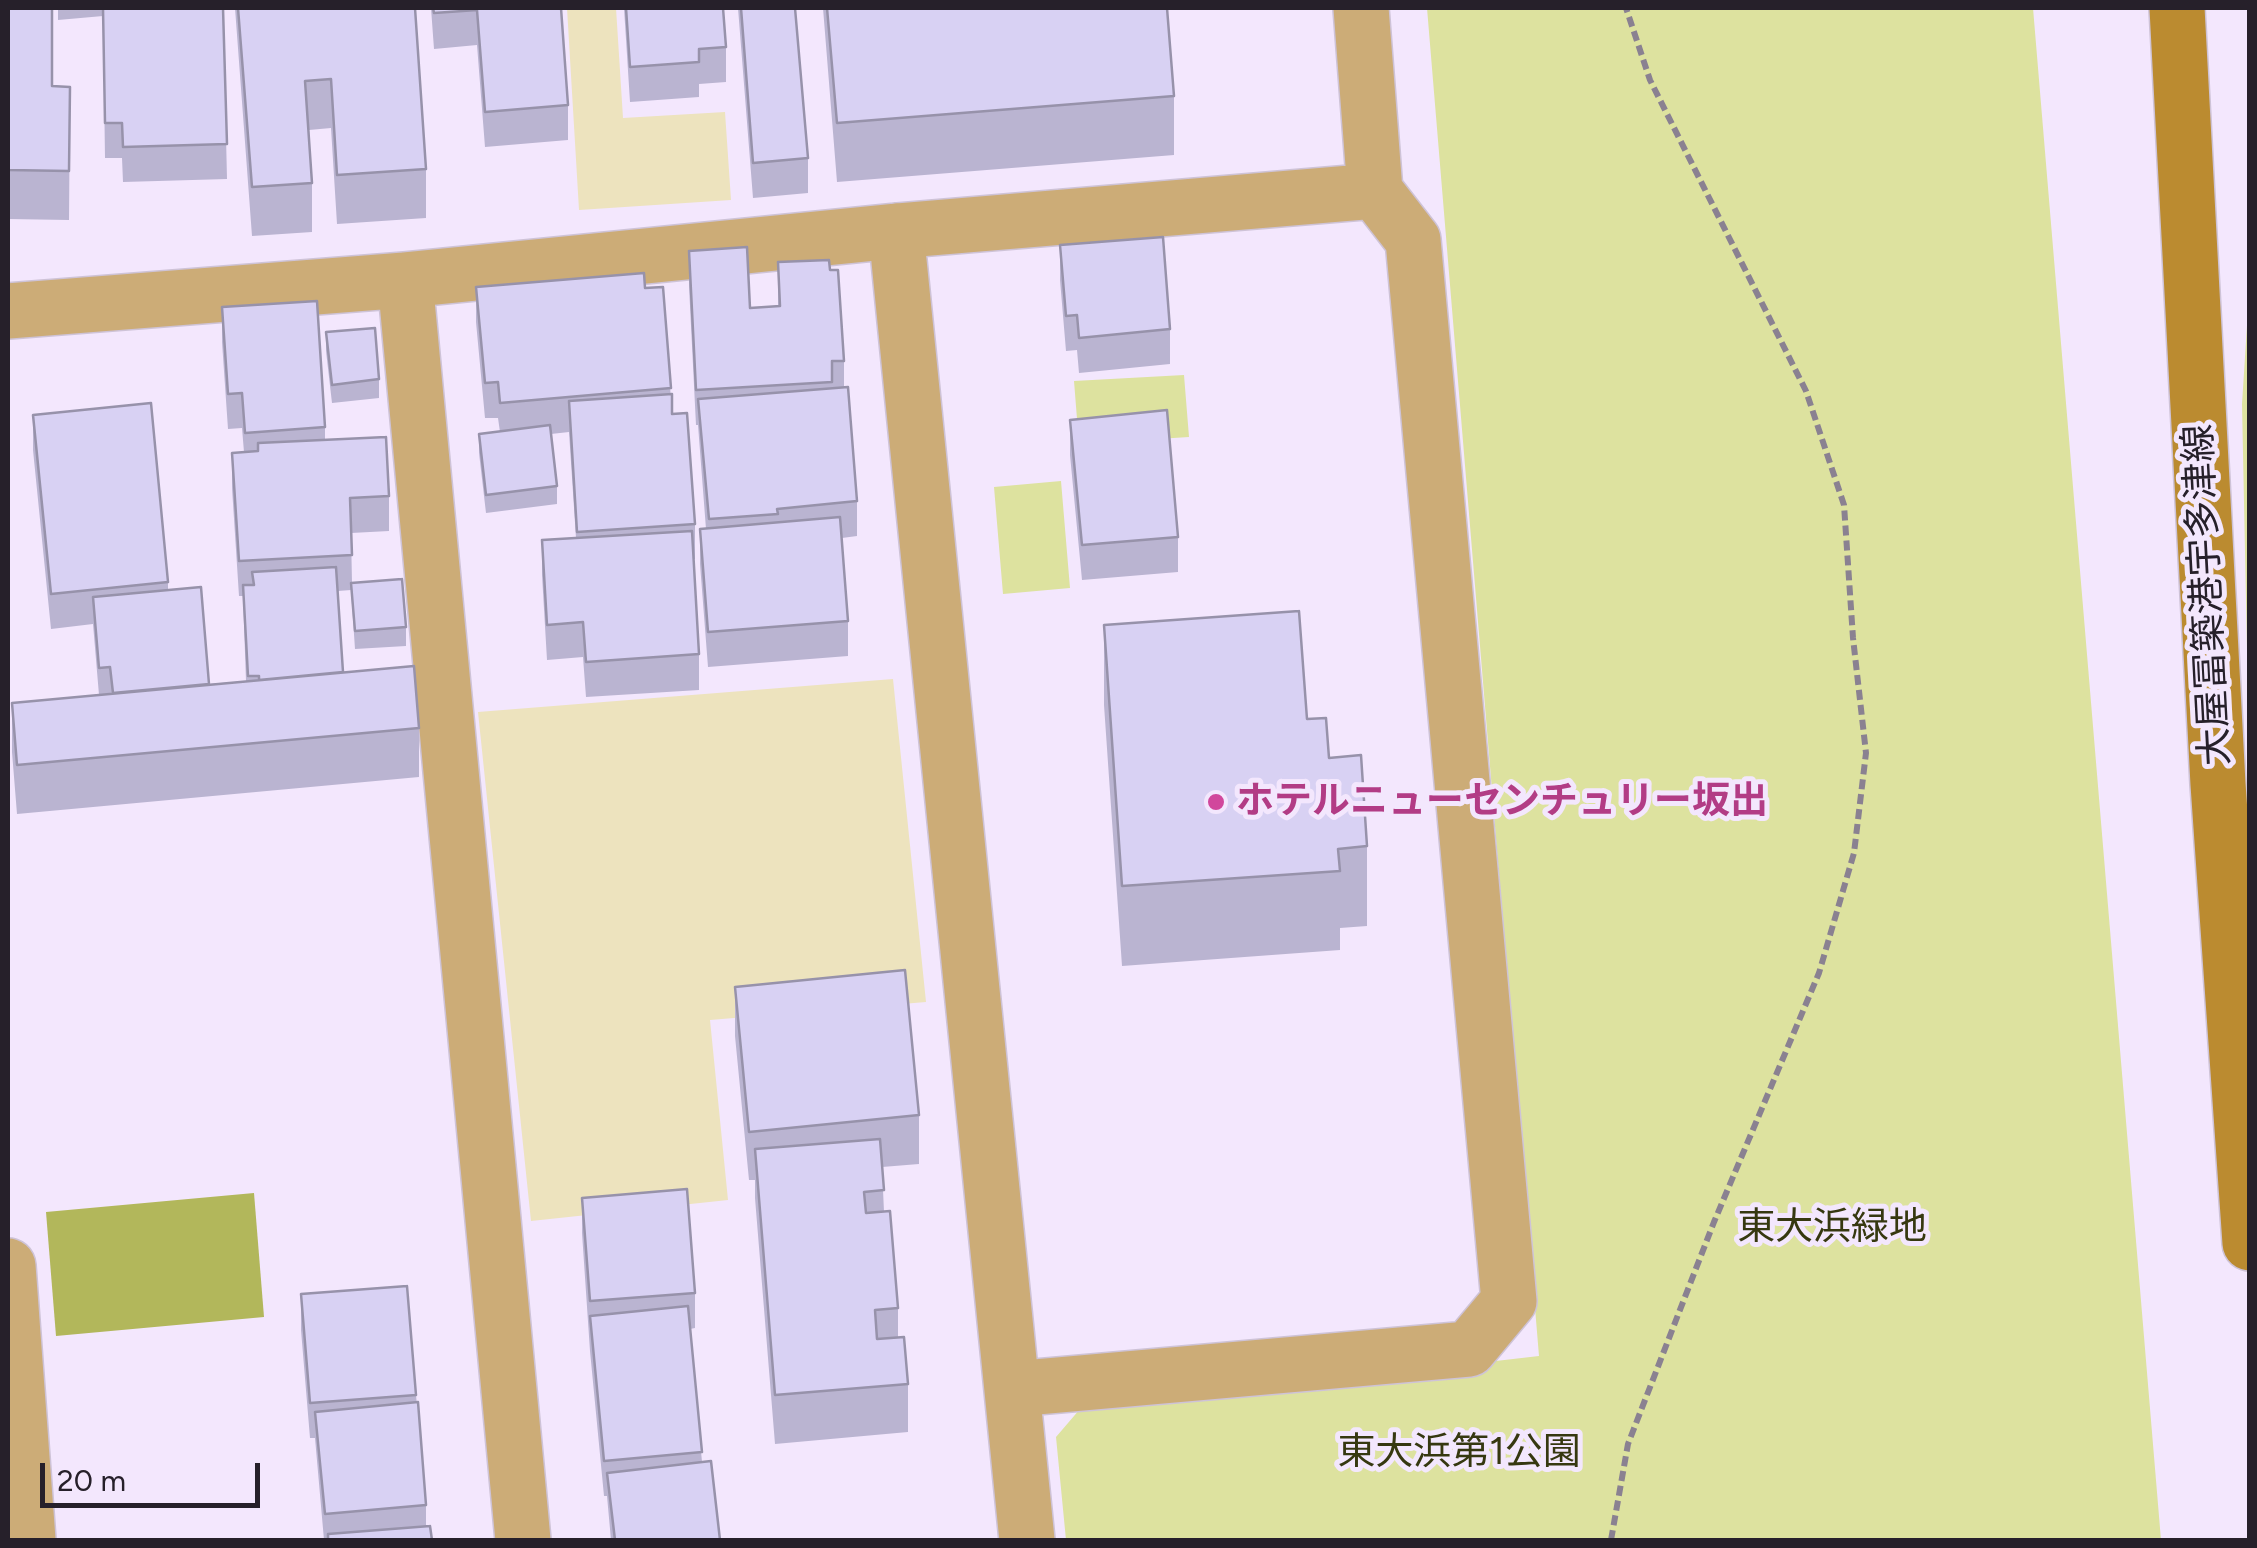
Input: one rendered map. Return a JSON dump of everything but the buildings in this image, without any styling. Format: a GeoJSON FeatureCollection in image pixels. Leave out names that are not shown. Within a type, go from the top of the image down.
{"type":"FeatureCollection","features":[{"type":"Feature","properties":{"kind":"main road","name":"大屋冨築港宇多津線"},"geometry":{"type":"LineString","coordinates":[[2177,8],[2217,764],[2250,1243]]}},
{"type":"Feature","properties":{"kind":"street"},"geometry":{"type":"LineString","coordinates":[[1013,1389],[1470,1349],[1509,1301],[1413,240],[1374,191],[1361,8]]}},
{"type":"Feature","properties":{"kind":"street"},"geometry":{"type":"LineString","coordinates":[[8,311],[405,280],[1374,191]]}},
{"type":"Feature","properties":{"kind":"street"},"geometry":{"type":"LineString","coordinates":[[896,232],[1027,1540]]}},
{"type":"Feature","properties":{"kind":"street"},"geometry":{"type":"LineString","coordinates":[[405,280],[523,1540]]}},
{"type":"Feature","properties":{"kind":"street"},"geometry":{"type":"LineString","coordinates":[[8,1266],[28,1540]]}},
{"type":"Feature","properties":{"kind":"path"},"geometry":{"type":"LineString","coordinates":[[1611,1540],[1628,1444],[1714,1222],[1819,973],[1854,853],[1866,753],[1844,505],[1806,392],[1650,80],[1626,8]]}},
{"type":"Feature","properties":{"kind":"green space","name":"東大浜緑地"},"geometry":{"type":"Polygon","coordinates":[[[1427,8],[2033,8],[2161,1540],[1066,1540],[1056,1437],[1080,1409],[1539,1356],[1427,8]]]}},
{"type":"Feature","properties":{"kind":"green space"},"geometry":{"type":"Polygon","coordinates":[[[2249,294],[2249,749],[2242,404],[2249,294]]]}},
{"type":"Feature","properties":{"kind":"green space"},"geometry":{"type":"Polygon","coordinates":[[[1184,375],[1189,437],[1079,444],[1074,381],[1184,375]]]}},
{"type":"Feature","properties":{"kind":"green space"},"geometry":{"type":"Polygon","coordinates":[[[1061,481],[1070,588],[1003,594],[994,487],[1061,481]]]}},
{"type":"Feature","properties":{"kind":"green space"},"geometry":{"type":"Polygon","coordinates":[[[254,1193],[264,1317],[56,1336],[46,1212],[254,1193]]]}},
{"type":"Feature","properties":{"kind":"sand"},"geometry":{"type":"Polygon","coordinates":[[[567,8],[616,8],[623,118],[725,112],[731,200],[579,210],[567,8]]]}},
{"type":"Feature","properties":{"kind":"sand"},"geometry":{"type":"Polygon","coordinates":[[[893,679],[926,1002],[710,1020],[728,1200],[531,1221],[478,712],[893,679]]]}},
{"type":"Feature","properties":{"kind":"place","name":"ホテルニューセンチュリー坂出"},"geometry":{"type":"Point","coordinates":[1216,802]}},
{"type":"Feature","properties":{"kind":"park label","name":"東大浜第1公園"},"geometry":{"type":"Point","coordinates":[1459,1453]}}]}
